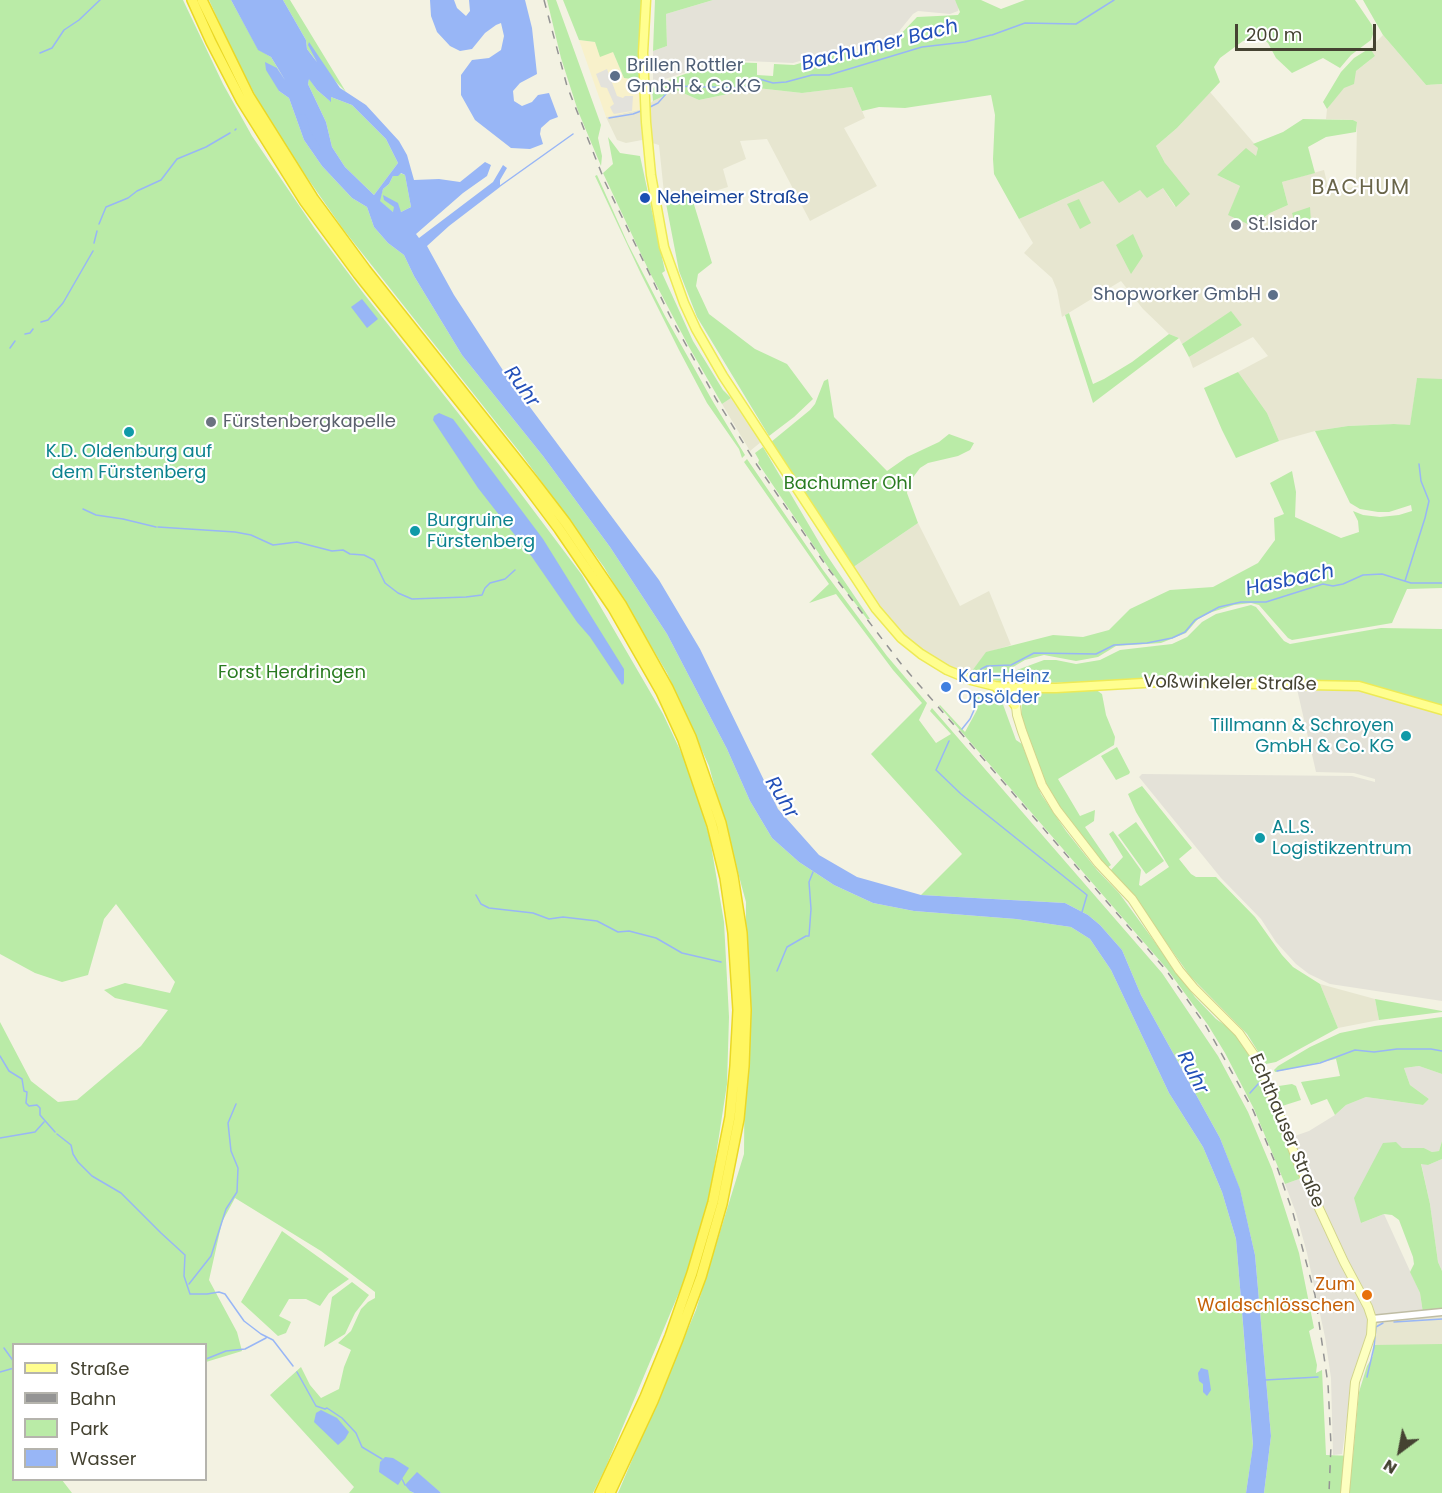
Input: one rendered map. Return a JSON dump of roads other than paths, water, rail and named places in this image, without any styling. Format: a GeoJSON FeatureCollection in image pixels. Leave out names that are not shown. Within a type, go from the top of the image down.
{"type":"FeatureCollection","features":[{"type":"Feature","properties":{"kind":"highway"},"geometry":{"type":"LineString","coordinates":[[192,0],[241,100],[305,202],[358,274],[539,502],[613,608],[661,692],[683,740],[712,825],[725,878],[734,944],[738,1010],[730,1117],[713,1202],[692,1273],[645,1397],[600,1493]]}},
{"type":"Feature","properties":{"kind":"highway"},"geometry":{"type":"LineString","coordinates":[[202,0],[249,96],[313,198],[372,279],[560,515],[621,604],[669,688],[691,736],[721,823],[733,876],[742,933],[746,1010],[744,1066],[738,1119],[722,1204],[701,1277],[657,1390],[610,1493]]}},
{"type":"Feature","properties":{"kind":"main road","name":"Voßwinkeler Straße"},"geometry":{"type":"LineString","coordinates":[[646,0],[643,53],[653,197],[671,270],[696,329],[723,376],[886,622],[909,645],[934,663],[970,680],[994,686],[1014,688],[1161,682],[1359,686],[1442,710]]}},
{"type":"Feature","properties":{"kind":"main road"},"geometry":{"type":"LineString","coordinates":[[994,686],[1009,697],[1015,705]]}},
{"type":"Feature","properties":{"kind":"main road","name":"Echthauser Straße"},"geometry":{"type":"LineString","coordinates":[[1014,688],[1019,724],[1039,777],[1057,810],[1098,863],[1132,899],[1189,982],[1234,1028],[1253,1052],[1264,1072],[1277,1114],[1298,1163],[1372,1319]]}},
{"type":"Feature","properties":{"kind":"main road"},"geometry":{"type":"LineString","coordinates":[[1345,1493],[1355,1382],[1370,1341],[1372,1319]]}},
{"type":"Feature","properties":{"kind":"street"},"geometry":{"type":"LineString","coordinates":[[1372,1319],[1442,1312]]}},
{"type":"Feature","properties":{"kind":"water"},"geometry":{"type":"Polygon","coordinates":[[[231,0],[283,0],[306,40],[307,49],[317,62],[308,45],[309,42],[340,88],[366,105],[399,141],[407,155],[414,180],[439,179],[460,182],[485,162],[491,165],[487,176],[463,193],[416,234],[419,238],[493,182],[503,165],[507,168],[500,180],[500,187],[427,246],[454,295],[506,375],[659,580],[700,649],[778,809],[819,855],[857,877],[921,895],[1065,903],[1088,915],[1122,950],[1141,995],[1220,1138],[1240,1189],[1255,1255],[1271,1436],[1264,1493],[1246,1493],[1253,1445],[1236,1239],[1222,1192],[1203,1147],[1169,1093],[1111,970],[1090,939],[1071,927],[1016,919],[914,911],[873,903],[834,885],[799,862],[772,838],[750,801],[727,749],[667,634],[610,547],[543,456],[462,355],[414,276],[404,255],[388,243],[374,227],[367,207],[352,198],[322,166],[304,140],[289,98],[279,91],[266,70],[265,62],[277,68],[285,80],[271,57],[258,50],[231,0]],[[309,79],[308,84],[326,122],[332,147],[345,167],[374,195],[398,163],[386,139],[352,105],[331,97],[331,102],[317,90],[309,79]],[[401,173],[393,176],[383,189],[380,201],[393,212],[394,207],[384,200],[383,195],[398,203],[401,212],[411,207],[405,175],[401,173]]]}},
{"type":"Feature","properties":{"kind":"water"},"geometry":{"type":"Polygon","coordinates":[[[430,0],[454,0],[457,8],[466,16],[470,11],[469,0],[525,0],[532,28],[537,74],[520,83],[513,91],[514,101],[522,106],[532,102],[538,95],[549,93],[558,117],[550,120],[541,128],[543,144],[530,149],[511,148],[475,120],[461,95],[461,75],[472,60],[489,58],[501,50],[504,36],[501,23],[485,33],[472,49],[460,51],[450,46],[437,32],[431,16],[430,0]]]}},
{"type":"Feature","properties":{"kind":"water"},"geometry":{"type":"Polygon","coordinates":[[[362,299],[378,319],[367,328],[351,307],[362,299]]]}},
{"type":"Feature","properties":{"kind":"water"},"geometry":{"type":"Polygon","coordinates":[[[439,413],[453,419],[543,539],[624,669],[622,685],[532,557],[478,488],[433,420],[434,416],[439,413]]]}},
{"type":"Feature","properties":{"kind":"water"},"geometry":{"type":"Polygon","coordinates":[[[1201,1368],[1208,1370],[1211,1390],[1207,1396],[1203,1392],[1203,1384],[1199,1381],[1198,1373],[1201,1368]]]}},
{"type":"Feature","properties":{"kind":"water"},"geometry":{"type":"Polygon","coordinates":[[[321,1410],[337,1418],[349,1432],[338,1445],[314,1422],[316,1413],[321,1410]]]}},
{"type":"Feature","properties":{"kind":"water"},"geometry":{"type":"Polygon","coordinates":[[[385,1457],[393,1458],[409,1468],[398,1485],[379,1472],[380,1462],[385,1457]]]}},
{"type":"Feature","properties":{"kind":"water"},"geometry":{"type":"Polygon","coordinates":[[[417,1472],[441,1493],[410,1491],[405,1485],[417,1472]]]}},
{"type":"Feature","properties":{"kind":"waterway"},"geometry":{"type":"LineString","coordinates":[[40,53],[52,48],[64,30],[79,20],[100,0]]}},
{"type":"Feature","properties":{"kind":"waterway","name":"Bachumer Bach"},"geometry":{"type":"LineString","coordinates":[[992,35],[1025,23],[1076,24],[1114,0]]}},
{"type":"Feature","properties":{"kind":"waterway","name":"Bachumer Bach"},"geometry":{"type":"LineString","coordinates":[[648,108],[658,103],[673,86],[744,88],[756,78],[773,83],[786,82],[812,75],[829,75],[922,47],[965,42],[991,35]]}},
{"type":"Feature","properties":{"kind":"waterway","name":"Bachumer Bach"},"geometry":{"type":"LineString","coordinates":[[609,118],[641,111]]}},
{"type":"Feature","properties":{"kind":"waterway","name":"Ruhr"},"geometry":{"type":"LineString","coordinates":[[303,118],[307,134],[316,147]]}},
{"type":"Feature","properties":{"kind":"waterway"},"geometry":{"type":"LineString","coordinates":[[99,224],[106,207],[161,180],[177,159],[206,147],[230,133]]}},
{"type":"Feature","properties":{"kind":"waterway","name":"Bachumer Bach"},"geometry":{"type":"LineString","coordinates":[[500,186],[573,134]]}},
{"type":"Feature","properties":{"kind":"waterway"},"geometry":{"type":"LineString","coordinates":[[94,243],[97,231]]}},
{"type":"Feature","properties":{"kind":"waterway"},"geometry":{"type":"LineString","coordinates":[[41,322],[48,320],[63,303],[93,251]]}},
{"type":"Feature","properties":{"kind":"waterway"},"geometry":{"type":"LineString","coordinates":[[25,334],[30,333],[33,329]]}},
{"type":"Feature","properties":{"kind":"waterway"},"geometry":{"type":"LineString","coordinates":[[10,348],[15,341]]}},
{"type":"Feature","properties":{"kind":"waterway"},"geometry":{"type":"LineString","coordinates":[[1405,581],[1429,501],[1421,481],[1419,464]]}},
{"type":"Feature","properties":{"kind":"waterway"},"geometry":{"type":"LineString","coordinates":[[83,509],[96,515],[156,527]]}},
{"type":"Feature","properties":{"kind":"waterway"},"geometry":{"type":"LineString","coordinates":[[158,527],[235,532],[251,535],[273,545],[297,542],[332,551],[343,550],[350,554],[364,555],[374,560],[385,583],[398,593],[412,599],[482,595],[490,583],[505,579],[515,570]]}},
{"type":"Feature","properties":{"kind":"waterway","name":"Hasbach"},"geometry":{"type":"LineString","coordinates":[[978,675],[981,669],[987,666],[1011,665],[1034,653],[1096,654],[1114,645],[1147,643],[1172,638],[1185,632],[1195,620],[1219,607],[1241,602],[1266,602],[1323,584],[1333,586],[1343,584],[1363,575],[1382,574],[1411,583],[1442,583]]}},
{"type":"Feature","properties":{"kind":"waterway","name":"Hasbach"},"geometry":{"type":"LineString","coordinates":[[962,729],[975,708],[975,693]]}},
{"type":"Feature","properties":{"kind":"waterway","name":"Hasbach"},"geometry":{"type":"LineString","coordinates":[[949,741],[936,770],[961,794],[1087,895],[1082,912]]}},
{"type":"Feature","properties":{"kind":"waterway"},"geometry":{"type":"LineString","coordinates":[[777,971],[787,947],[809,936],[811,909],[809,882],[813,872]]}},
{"type":"Feature","properties":{"kind":"waterway"},"geometry":{"type":"LineString","coordinates":[[476,895],[481,904],[489,908],[533,913],[549,919],[563,917],[597,921],[618,932],[629,931],[656,938],[682,953],[721,962]]}},
{"type":"Feature","properties":{"kind":"waterway"},"geometry":{"type":"LineString","coordinates":[[1277,1071],[1320,1063],[1355,1050],[1374,1052],[1431,1049],[1442,1051]]}},
{"type":"Feature","properties":{"kind":"waterway"},"geometry":{"type":"LineString","coordinates":[[0,1056],[9,1071],[22,1079],[24,1091],[27,1092],[26,1103],[29,1106],[37,1105],[40,1108],[40,1115],[55,1132]]}},
{"type":"Feature","properties":{"kind":"waterway"},"geometry":{"type":"LineString","coordinates":[[1250,1093],[1259,1083]]}},
{"type":"Feature","properties":{"kind":"waterway"},"geometry":{"type":"LineString","coordinates":[[189,1284],[211,1256],[226,1209],[237,1192],[238,1168],[231,1151],[228,1123],[236,1104]]}},
{"type":"Feature","properties":{"kind":"waterway"},"geometry":{"type":"LineString","coordinates":[[0,1138],[35,1132],[44,1122]]}},
{"type":"Feature","properties":{"kind":"waterway"},"geometry":{"type":"LineString","coordinates":[[57,1134],[71,1145],[78,1162],[92,1176],[121,1193],[185,1255],[184,1276],[190,1294],[219,1292],[225,1294],[244,1321],[273,1340],[293,1366]]}},
{"type":"Feature","properties":{"kind":"waterway"},"geometry":{"type":"LineString","coordinates":[[1394,1322],[1442,1319]]}},
{"type":"Feature","properties":{"kind":"waterway"},"geometry":{"type":"LineString","coordinates":[[1367,1377],[1376,1327],[1383,1323]]}},
{"type":"Feature","properties":{"kind":"waterway"},"geometry":{"type":"LineString","coordinates":[[207,1359],[226,1351],[245,1349],[266,1338]]}},
{"type":"Feature","properties":{"kind":"waterway"},"geometry":{"type":"LineString","coordinates":[[4,1348],[12,1359]]}},
{"type":"Feature","properties":{"kind":"waterway"},"geometry":{"type":"LineString","coordinates":[[0,1372],[12,1369]]}},
{"type":"Feature","properties":{"kind":"waterway"},"geometry":{"type":"LineString","coordinates":[[297,1372],[316,1406],[327,1408],[342,1418],[356,1433],[362,1447],[382,1459]]}},
{"type":"Feature","properties":{"kind":"waterway"},"geometry":{"type":"LineString","coordinates":[[1265,1380],[1318,1377]]}},
{"type":"Feature","properties":{"kind":"waterway"},"geometry":{"type":"LineString","coordinates":[[402,1479],[405,1485]]}},
{"type":"Feature","properties":{"kind":"railway"},"geometry":{"type":"LineString","coordinates":[[544,0],[567,86],[605,182],[670,316],[716,399],[757,465],[827,567],[902,665],[1166,970],[1206,1026],[1253,1110],[1293,1213],[1315,1295],[1328,1384],[1331,1445],[1329,1493]]}},
{"type":"Feature","properties":{"kind":"place","name":"Brillen Rottler GmbH & Co.KG"},"geometry":{"type":"Point","coordinates":[615,76]}},
{"type":"Feature","properties":{"kind":"place","name":"Neheimer Straße"},"geometry":{"type":"Point","coordinates":[645,198]}},
{"type":"Feature","properties":{"kind":"place","name":"St.Isidor"},"geometry":{"type":"Point","coordinates":[1236,225]}},
{"type":"Feature","properties":{"kind":"place","name":"Shopworker GmbH"},"geometry":{"type":"Point","coordinates":[1273,295]}},
{"type":"Feature","properties":{"kind":"place","name":"Fürstenbergkapelle"},"geometry":{"type":"Point","coordinates":[211,422]}},
{"type":"Feature","properties":{"kind":"place","name":"K.D. Oldenburg auf dem Fürstenberg"},"geometry":{"type":"Point","coordinates":[129,432]}},
{"type":"Feature","properties":{"kind":"place","name":"Burgruine Fürstenberg"},"geometry":{"type":"Point","coordinates":[415,531]}},
{"type":"Feature","properties":{"kind":"place","name":"Karl-Heinz Opsölder"},"geometry":{"type":"Point","coordinates":[946,687]}},
{"type":"Feature","properties":{"kind":"place","name":"Tillmann & Schroyen GmbH & Co. KG"},"geometry":{"type":"Point","coordinates":[1406,736]}},
{"type":"Feature","properties":{"kind":"place","name":"A.L.S. Logistikzentrum"},"geometry":{"type":"Point","coordinates":[1260,838]}},
{"type":"Feature","properties":{"kind":"place","name":"Zum Waldschlösschen"},"geometry":{"type":"Point","coordinates":[1367,1295]}},
{"type":"Feature","properties":{"kind":"district","name":"BACHUM"},"geometry":{"type":"Point","coordinates":[1361,189]}},
{"type":"Feature","properties":{"kind":"park label","name":"Bachumer Ohl"},"geometry":{"type":"Point","coordinates":[848,484]}},
{"type":"Feature","properties":{"kind":"park label","name":"Forst Herdringen"},"geometry":{"type":"Point","coordinates":[292,673]}}]}
